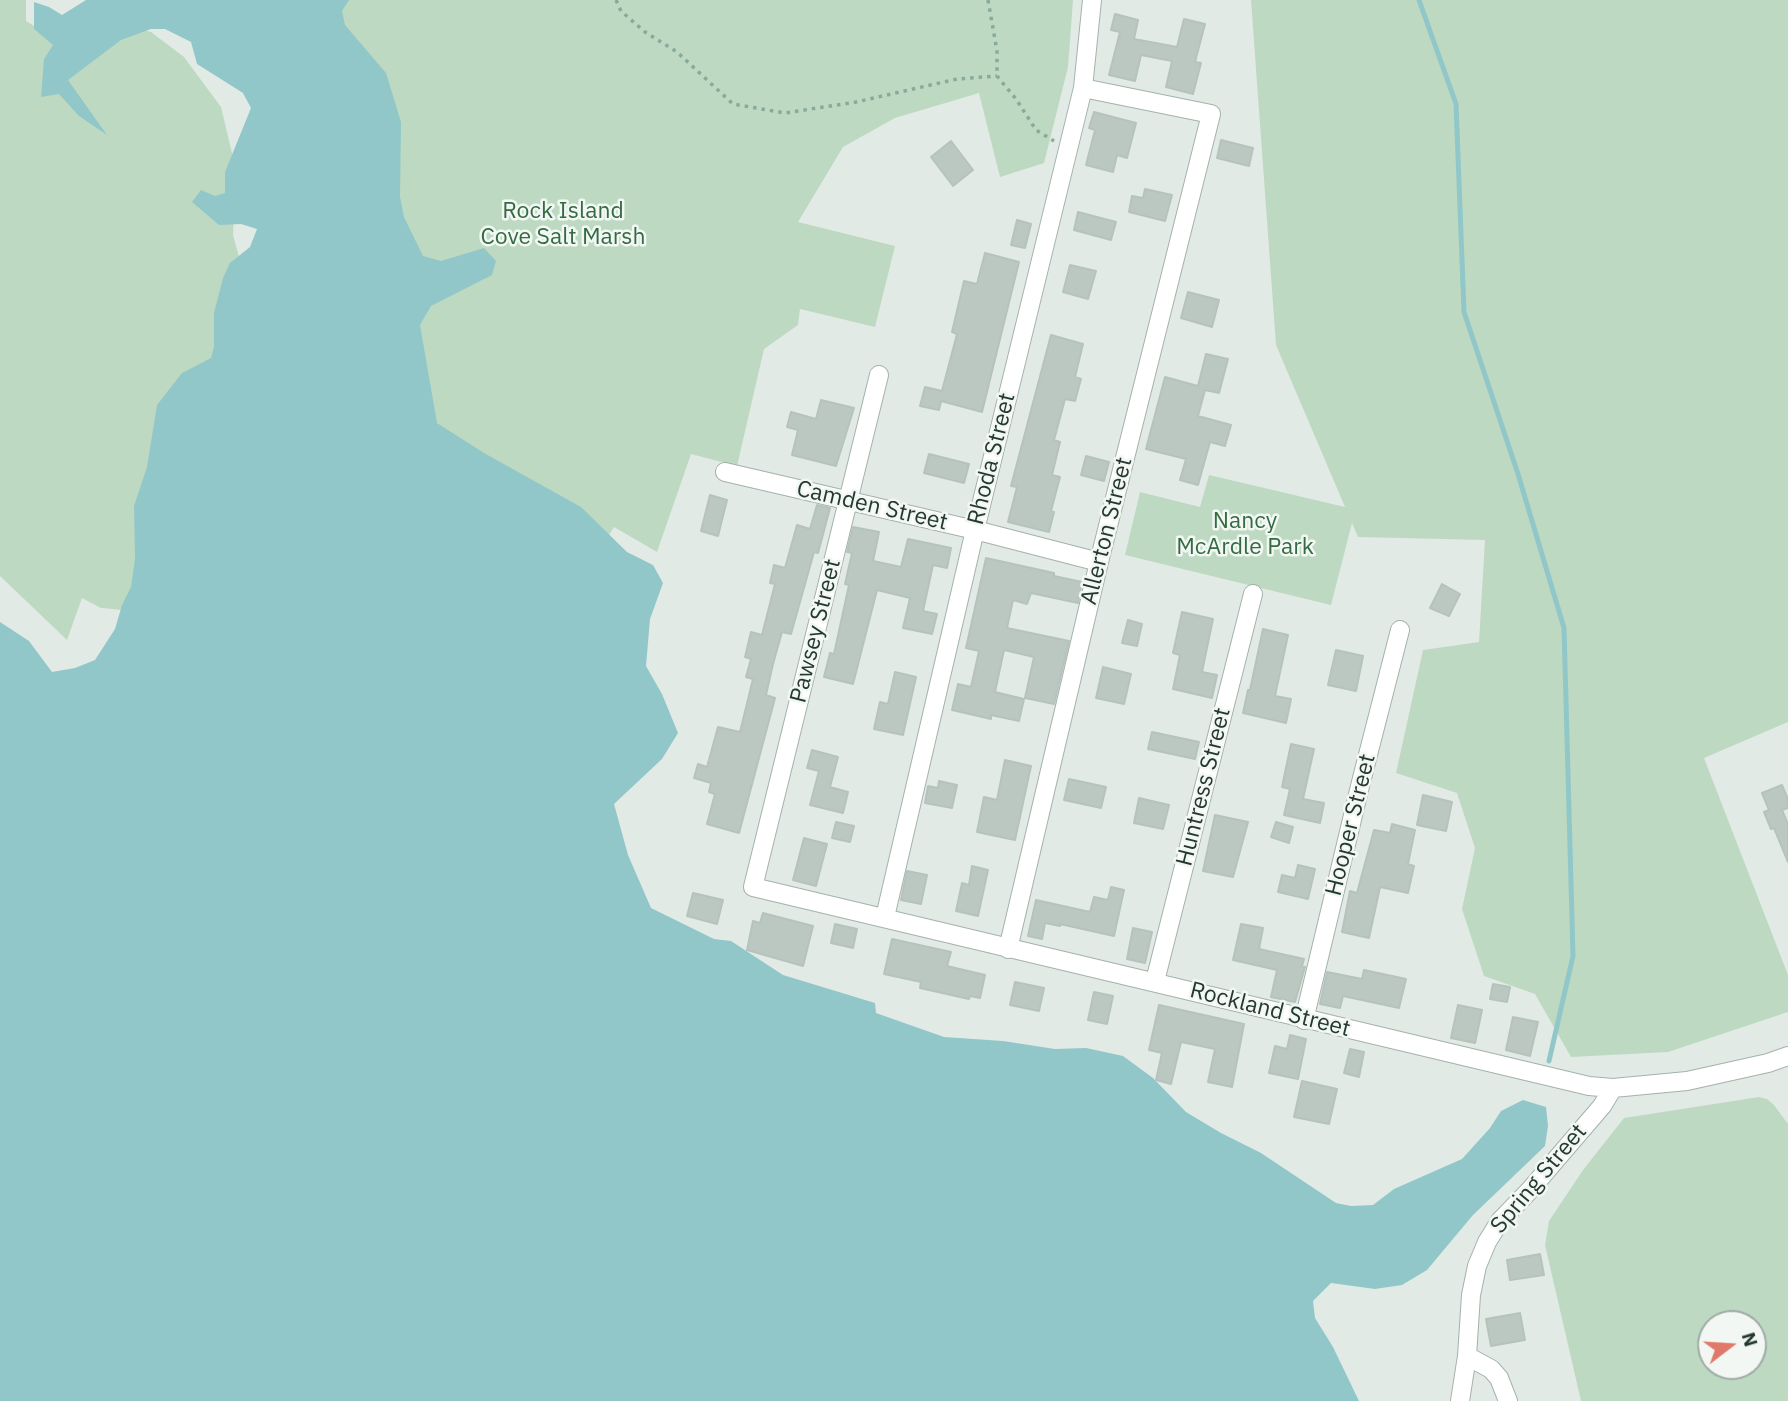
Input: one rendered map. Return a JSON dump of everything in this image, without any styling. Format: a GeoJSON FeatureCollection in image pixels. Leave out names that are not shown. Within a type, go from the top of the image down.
{"type":"FeatureCollection","features":[{"type":"Feature","properties":{"kind":"street","name":"Rhoda Street"},"geometry":{"type":"LineString","coordinates":[[885,917],[975,530],[1083,88],[1092,0]]}},
{"type":"Feature","properties":{"kind":"street","name":"Allerton Street"},"geometry":{"type":"LineString","coordinates":[[1008,949],[1099,562],[1210,114],[1083,88]]}},
{"type":"Feature","properties":{"kind":"street","name":"Pawsey Street"},"geometry":{"type":"LineString","coordinates":[[753,887],[879,375]]}},
{"type":"Feature","properties":{"kind":"street","name":"Camden Street"},"geometry":{"type":"LineString","coordinates":[[725,472],[975,530],[1099,562]]}},
{"type":"Feature","properties":{"kind":"street","name":"Huntress Street"},"geometry":{"type":"LineString","coordinates":[[1155,981],[1253,594]]}},
{"type":"Feature","properties":{"kind":"street","name":"Hooper Street"},"geometry":{"type":"LineString","coordinates":[[1304,1020],[1360,786],[1401,630]]}},
{"type":"Feature","properties":{"kind":"street","name":"Rockland Street"},"geometry":{"type":"LineString","coordinates":[[753,887],[1008,949],[1155,981],[1304,1020],[1565,1082],[1613,1088],[1687,1081],[1788,1056]]}},
{"type":"Feature","properties":{"kind":"street","name":"Spring Street"},"geometry":{"type":"LineString","coordinates":[[1461,1401],[1471,1295],[1487,1242],[1500,1221],[1529,1191],[1613,1088]]}},
{"type":"Feature","properties":{"kind":"street"},"geometry":{"type":"LineString","coordinates":[[1467,1356],[1491,1369],[1499,1378],[1508,1401]]}},
{"type":"Feature","properties":{"kind":"path"},"geometry":{"type":"LineString","coordinates":[[615,0],[621,11],[645,33],[677,51],[733,104],[785,113],[856,102],[957,79],[997,76]]}},
{"type":"Feature","properties":{"kind":"path"},"geometry":{"type":"LineString","coordinates":[[988,0],[997,51],[997,76],[1036,130],[1068,150]]}},
{"type":"Feature","properties":{"kind":"green space"},"geometry":{"type":"Polygon","coordinates":[[[0,0],[26,0],[26,21],[47,34],[132,26],[151,32],[184,57],[221,107],[236,170],[233,235],[251,300],[144,572],[123,610],[101,608],[82,598],[67,640],[0,576],[0,0]]]}},
{"type":"Feature","properties":{"kind":"green space","name":"Rock Island Cove Salt Marsh"},"geometry":{"type":"Polygon","coordinates":[[[159,0],[1073,0],[1068,67],[1044,163],[1000,177],[979,93],[895,118],[843,147],[798,222],[895,246],[875,327],[800,309],[798,325],[764,349],[737,466],[691,454],[657,552],[614,527],[586,573],[437,423],[228,69],[159,0]]]}},
{"type":"Feature","properties":{"kind":"green space","name":"Nancy McArdle Park"},"geometry":{"type":"Polygon","coordinates":[[[1251,0],[1788,0],[1788,722],[1704,758],[1788,975],[1788,1012],[1668,1052],[1571,1057],[1535,994],[1484,976],[1462,909],[1475,848],[1457,793],[1396,773],[1423,650],[1479,642],[1485,540],[1358,537],[1352,523],[1331,605],[1125,555],[1140,492],[1200,507],[1209,475],[1345,507],[1276,345],[1251,0]]]}},
{"type":"Feature","properties":{"kind":"green space"},"geometry":{"type":"Polygon","coordinates":[[[1759,1097],[1774,1105],[1788,1124],[1788,1401],[1581,1401],[1545,1245],[1549,1221],[1583,1170],[1624,1118],[1759,1097]]]}},
{"type":"Feature","properties":{"kind":"water"},"geometry":{"type":"Polygon","coordinates":[[[86,0],[349,0],[342,11],[345,25],[386,73],[401,122],[400,197],[404,217],[423,256],[441,261],[484,248],[496,261],[492,275],[431,306],[420,325],[437,423],[484,453],[581,507],[627,552],[653,565],[663,583],[650,619],[646,666],[662,694],[678,733],[662,759],[614,804],[628,855],[651,908],[714,939],[731,941],[783,975],[875,1003],[876,1013],[944,1037],[1003,1041],[1055,1049],[1086,1048],[1123,1056],[1153,1078],[1186,1112],[1261,1153],[1336,1203],[1351,1206],[1373,1205],[1394,1189],[1462,1159],[1490,1128],[1501,1111],[1523,1100],[1546,1107],[1548,1126],[1545,1146],[1473,1215],[1427,1270],[1402,1285],[1375,1289],[1331,1283],[1313,1301],[1315,1318],[1333,1347],[1359,1401],[0,1401],[0,622],[29,641],[52,672],[75,668],[95,660],[115,629],[131,587],[135,559],[134,506],[147,467],[157,405],[182,373],[211,358],[214,347],[214,313],[223,278],[230,263],[250,247],[257,229],[241,224],[219,225],[192,202],[201,190],[215,196],[225,193],[225,172],[251,108],[243,93],[197,64],[191,42],[165,29],[151,29],[121,40],[68,80],[107,135],[79,116],[59,94],[41,97],[44,59],[53,45],[34,29],[34,2],[62,15],[86,0]]]}},
{"type":"Feature","properties":{"kind":"building"},"geometry":{"type":"Polygon","coordinates":[[[1115,14],[1138,20],[1134,39],[1177,47],[1184,19],[1205,24],[1195,62],[1201,63],[1193,94],[1166,87],[1172,61],[1141,55],[1135,81],[1109,75],[1120,32],[1111,30],[1115,14]]]}},
{"type":"Feature","properties":{"kind":"building"},"geometry":{"type":"Polygon","coordinates":[[[1094,112],[1136,123],[1127,158],[1117,155],[1113,172],[1086,165],[1095,130],[1089,128],[1094,112]]]}},
{"type":"Feature","properties":{"kind":"building"},"geometry":{"type":"Polygon","coordinates":[[[1221,140],[1253,148],[1249,166],[1217,158],[1221,140]]]}},
{"type":"Feature","properties":{"kind":"building"},"geometry":{"type":"Polygon","coordinates":[[[951,141],[973,170],[953,186],[931,157],[951,141]]]}},
{"type":"Feature","properties":{"kind":"building"},"geometry":{"type":"Polygon","coordinates":[[[1145,189],[1172,195],[1165,221],[1129,212],[1132,196],[1143,198],[1145,189]]]}},
{"type":"Feature","properties":{"kind":"building"},"geometry":{"type":"Polygon","coordinates":[[[1078,212],[1116,222],[1111,240],[1074,230],[1078,212]]]}},
{"type":"Feature","properties":{"kind":"building"},"geometry":{"type":"Polygon","coordinates":[[[1017,220],[1031,224],[1025,248],[1011,245],[1017,220]]]}},
{"type":"Feature","properties":{"kind":"building"},"geometry":{"type":"Polygon","coordinates":[[[985,253],[1019,262],[982,412],[941,401],[939,410],[920,406],[925,387],[942,391],[957,334],[952,332],[964,281],[977,284],[985,253]]]}},
{"type":"Feature","properties":{"kind":"building"},"geometry":{"type":"Polygon","coordinates":[[[1070,265],[1096,271],[1088,299],[1063,292],[1070,265]]]}},
{"type":"Feature","properties":{"kind":"building"},"geometry":{"type":"Polygon","coordinates":[[[1188,292],[1219,300],[1212,327],[1181,318],[1188,292]]]}},
{"type":"Feature","properties":{"kind":"building"},"geometry":{"type":"Polygon","coordinates":[[[1051,335],[1083,344],[1075,377],[1081,379],[1075,401],[1065,399],[1054,440],[1060,442],[1052,475],[1060,477],[1051,511],[1054,512],[1049,532],[1008,522],[1017,487],[1011,486],[1051,335]]]}},
{"type":"Feature","properties":{"kind":"building"},"geometry":{"type":"Polygon","coordinates":[[[1206,354],[1228,359],[1219,393],[1205,390],[1198,416],[1231,425],[1225,446],[1210,442],[1198,485],[1180,480],[1186,459],[1146,449],[1165,377],[1198,386],[1206,354]]]}},
{"type":"Feature","properties":{"kind":"building"},"geometry":{"type":"Polygon","coordinates":[[[821,400],[854,408],[836,466],[792,455],[798,430],[787,427],[791,412],[816,419],[821,400]]]}},
{"type":"Feature","properties":{"kind":"building"},"geometry":{"type":"Polygon","coordinates":[[[929,454],[969,464],[964,483],[924,473],[929,454]]]}},
{"type":"Feature","properties":{"kind":"building"},"geometry":{"type":"Polygon","coordinates":[[[1086,456],[1109,462],[1104,481],[1081,475],[1086,456]]]}},
{"type":"Feature","properties":{"kind":"building"},"geometry":{"type":"Polygon","coordinates":[[[710,495],[727,500],[718,536],[701,531],[710,495]]]}},
{"type":"Feature","properties":{"kind":"building"},"geometry":{"type":"Polygon","coordinates":[[[817,505],[830,508],[818,553],[814,552],[791,634],[782,632],[773,664],[766,695],[775,698],[739,833],[707,824],[715,794],[709,792],[711,783],[694,778],[698,764],[707,767],[718,727],[740,732],[753,679],[746,677],[751,659],[745,657],[751,632],[762,635],[775,584],[770,583],[774,565],[785,568],[797,525],[810,529],[817,505]]]}},
{"type":"Feature","properties":{"kind":"building"},"geometry":{"type":"Polygon","coordinates":[[[853,527],[879,532],[873,561],[901,567],[908,539],[951,548],[947,568],[933,565],[923,611],[937,614],[932,634],[903,628],[910,598],[877,590],[853,684],[824,677],[830,653],[834,654],[849,585],[845,584],[852,553],[847,552],[853,527]]]}},
{"type":"Feature","properties":{"kind":"building"},"geometry":{"type":"Polygon","coordinates":[[[986,558],[1082,582],[1078,603],[1031,593],[1027,604],[1013,600],[1007,628],[1069,641],[1054,704],[1025,698],[1034,657],[1004,650],[995,692],[1024,699],[1019,721],[991,715],[991,719],[952,710],[958,684],[971,687],[979,651],[966,648],[986,558]]]}},
{"type":"Feature","properties":{"kind":"building"},"geometry":{"type":"Polygon","coordinates":[[[1442,584],[1460,594],[1449,616],[1430,608],[1442,584]]]}},
{"type":"Feature","properties":{"kind":"building"},"geometry":{"type":"Polygon","coordinates":[[[1182,612],[1213,619],[1202,672],[1217,675],[1212,698],[1173,689],[1180,655],[1173,653],[1182,612]]]}},
{"type":"Feature","properties":{"kind":"building"},"geometry":{"type":"Polygon","coordinates":[[[1128,620],[1142,624],[1137,646],[1122,643],[1128,620]]]}},
{"type":"Feature","properties":{"kind":"building"},"geometry":{"type":"Polygon","coordinates":[[[1263,629],[1288,635],[1275,696],[1291,699],[1286,723],[1243,713],[1263,629]]]}},
{"type":"Feature","properties":{"kind":"building"},"geometry":{"type":"Polygon","coordinates":[[[1336,650],[1363,656],[1356,691],[1328,685],[1336,650]]]}},
{"type":"Feature","properties":{"kind":"building"},"geometry":{"type":"Polygon","coordinates":[[[1103,667],[1131,674],[1124,704],[1096,698],[1103,667]]]}},
{"type":"Feature","properties":{"kind":"building"},"geometry":{"type":"Polygon","coordinates":[[[895,672],[916,677],[903,735],[874,729],[880,702],[888,704],[895,672]]]}},
{"type":"Feature","properties":{"kind":"building"},"geometry":{"type":"Polygon","coordinates":[[[1152,732],[1199,742],[1195,759],[1148,749],[1152,732]]]}},
{"type":"Feature","properties":{"kind":"building"},"geometry":{"type":"Polygon","coordinates":[[[1291,744],[1314,749],[1303,799],[1324,803],[1320,823],[1284,815],[1290,789],[1282,787],[1291,744]]]}},
{"type":"Feature","properties":{"kind":"building"},"geometry":{"type":"Polygon","coordinates":[[[812,750],[838,757],[830,787],[848,792],[843,813],[810,805],[819,771],[807,768],[812,750]]]}},
{"type":"Feature","properties":{"kind":"building"},"geometry":{"type":"Polygon","coordinates":[[[1005,760],[1031,766],[1015,840],[977,832],[984,797],[997,800],[1005,760]]]}},
{"type":"Feature","properties":{"kind":"building"},"geometry":{"type":"Polygon","coordinates":[[[1069,779],[1106,787],[1101,808],[1064,800],[1069,779]]]}},
{"type":"Feature","properties":{"kind":"building"},"geometry":{"type":"Polygon","coordinates":[[[939,781],[957,785],[952,808],[925,803],[928,786],[938,788],[939,781]]]}},
{"type":"Feature","properties":{"kind":"building"},"geometry":{"type":"Polygon","coordinates":[[[1782,785],[1788,799],[1788,808],[1782,810],[1788,824],[1788,862],[1764,812],[1769,810],[1762,793],[1782,785]]]}},
{"type":"Feature","properties":{"kind":"building"},"geometry":{"type":"Polygon","coordinates":[[[1423,795],[1452,802],[1446,831],[1417,825],[1423,795]]]}},
{"type":"Feature","properties":{"kind":"building"},"geometry":{"type":"Polygon","coordinates":[[[1139,798],[1169,805],[1163,829],[1134,823],[1139,798]]]}},
{"type":"Feature","properties":{"kind":"building"},"geometry":{"type":"Polygon","coordinates":[[[1215,815],[1248,822],[1233,877],[1203,871],[1215,815]]]}},
{"type":"Feature","properties":{"kind":"building"},"geometry":{"type":"Polygon","coordinates":[[[836,822],[854,826],[850,842],[832,838],[836,822]]]}},
{"type":"Feature","properties":{"kind":"building"},"geometry":{"type":"Polygon","coordinates":[[[1276,822],[1293,827],[1289,843],[1271,837],[1276,822]]]}},
{"type":"Feature","properties":{"kind":"building"},"geometry":{"type":"Polygon","coordinates":[[[1392,824],[1415,830],[1408,864],[1414,866],[1408,893],[1380,887],[1369,938],[1342,932],[1350,891],[1357,893],[1374,830],[1390,833],[1392,824]]]}},
{"type":"Feature","properties":{"kind":"building"},"geometry":{"type":"Polygon","coordinates":[[[804,838],[827,844],[816,886],[793,880],[804,838]]]}},
{"type":"Feature","properties":{"kind":"building"},"geometry":{"type":"Polygon","coordinates":[[[1298,865],[1315,869],[1308,899],[1278,892],[1282,875],[1295,878],[1298,865]]]}},
{"type":"Feature","properties":{"kind":"building"},"geometry":{"type":"Polygon","coordinates":[[[972,866],[988,870],[978,916],[956,911],[962,883],[969,885],[972,866]]]}},
{"type":"Feature","properties":{"kind":"building"},"geometry":{"type":"Polygon","coordinates":[[[907,871],[927,875],[921,904],[901,900],[907,871]]]}},
{"type":"Feature","properties":{"kind":"building"},"geometry":{"type":"Polygon","coordinates":[[[1111,887],[1124,890],[1114,936],[1045,923],[1042,939],[1028,936],[1036,900],[1090,912],[1094,897],[1108,900],[1111,887]]]}},
{"type":"Feature","properties":{"kind":"building"},"geometry":{"type":"Polygon","coordinates":[[[693,893],[723,900],[717,924],[687,916],[693,893]]]}},
{"type":"Feature","properties":{"kind":"building"},"geometry":{"type":"Polygon","coordinates":[[[763,913],[813,926],[803,966],[747,950],[753,921],[760,923],[763,913]]]}},
{"type":"Feature","properties":{"kind":"building"},"geometry":{"type":"Polygon","coordinates":[[[835,924],[857,929],[853,948],[831,943],[835,924]]]}},
{"type":"Feature","properties":{"kind":"building"},"geometry":{"type":"Polygon","coordinates":[[[1241,924],[1263,928],[1259,949],[1304,959],[1302,966],[1305,967],[1295,1002],[1271,997],[1277,970],[1233,960],[1241,924]]]}},
{"type":"Feature","properties":{"kind":"building"},"geometry":{"type":"Polygon","coordinates":[[[1133,928],[1152,932],[1145,963],[1127,959],[1133,928]]]}},
{"type":"Feature","properties":{"kind":"building"},"geometry":{"type":"Polygon","coordinates":[[[892,939],[951,952],[947,966],[985,975],[980,998],[970,996],[969,999],[920,988],[921,982],[884,974],[892,939]]]}},
{"type":"Feature","properties":{"kind":"building"},"geometry":{"type":"Polygon","coordinates":[[[1364,970],[1406,979],[1399,1008],[1343,996],[1340,1008],[1320,1004],[1327,972],[1362,979],[1364,970]]]}},
{"type":"Feature","properties":{"kind":"building"},"geometry":{"type":"Polygon","coordinates":[[[1015,982],[1044,988],[1039,1011],[1010,1005],[1015,982]]]}},
{"type":"Feature","properties":{"kind":"building"},"geometry":{"type":"Polygon","coordinates":[[[1493,984],[1510,987],[1507,1002],[1490,999],[1493,984]]]}},
{"type":"Feature","properties":{"kind":"building"},"geometry":{"type":"Polygon","coordinates":[[[1094,992],[1113,996],[1107,1024],[1088,1020],[1094,992]]]}},
{"type":"Feature","properties":{"kind":"building"},"geometry":{"type":"Polygon","coordinates":[[[1159,1005],[1244,1024],[1232,1087],[1208,1082],[1215,1049],[1181,1042],[1171,1084],[1156,1080],[1162,1053],[1149,1050],[1159,1005]]]}},
{"type":"Feature","properties":{"kind":"building"},"geometry":{"type":"Polygon","coordinates":[[[1458,1005],[1482,1010],[1475,1043],[1451,1038],[1458,1005]]]}},
{"type":"Feature","properties":{"kind":"building"},"geometry":{"type":"Polygon","coordinates":[[[1513,1017],[1538,1022],[1530,1056],[1506,1050],[1513,1017]]]}},
{"type":"Feature","properties":{"kind":"building"},"geometry":{"type":"Polygon","coordinates":[[[1290,1035],[1306,1039],[1298,1079],[1269,1073],[1275,1046],[1287,1049],[1290,1035]]]}},
{"type":"Feature","properties":{"kind":"building"},"geometry":{"type":"Polygon","coordinates":[[[1350,1049],[1364,1052],[1359,1077],[1344,1073],[1350,1049]]]}},
{"type":"Feature","properties":{"kind":"building"},"geometry":{"type":"Polygon","coordinates":[[[1302,1081],[1337,1089],[1329,1124],[1294,1117],[1302,1081]]]}},
{"type":"Feature","properties":{"kind":"building"},"geometry":{"type":"Polygon","coordinates":[[[1540,1254],[1544,1275],[1510,1280],[1507,1260],[1540,1254]]]}},
{"type":"Feature","properties":{"kind":"building"},"geometry":{"type":"Polygon","coordinates":[[[1520,1313],[1525,1340],[1491,1346],[1486,1319],[1520,1313]]]}},
{"type":"Feature","properties":{"kind":"waterway"},"geometry":{"type":"LineString","coordinates":[[1419,0],[1456,104],[1464,312],[1518,474],[1564,628],[1573,956],[1549,1061]]}}]}
